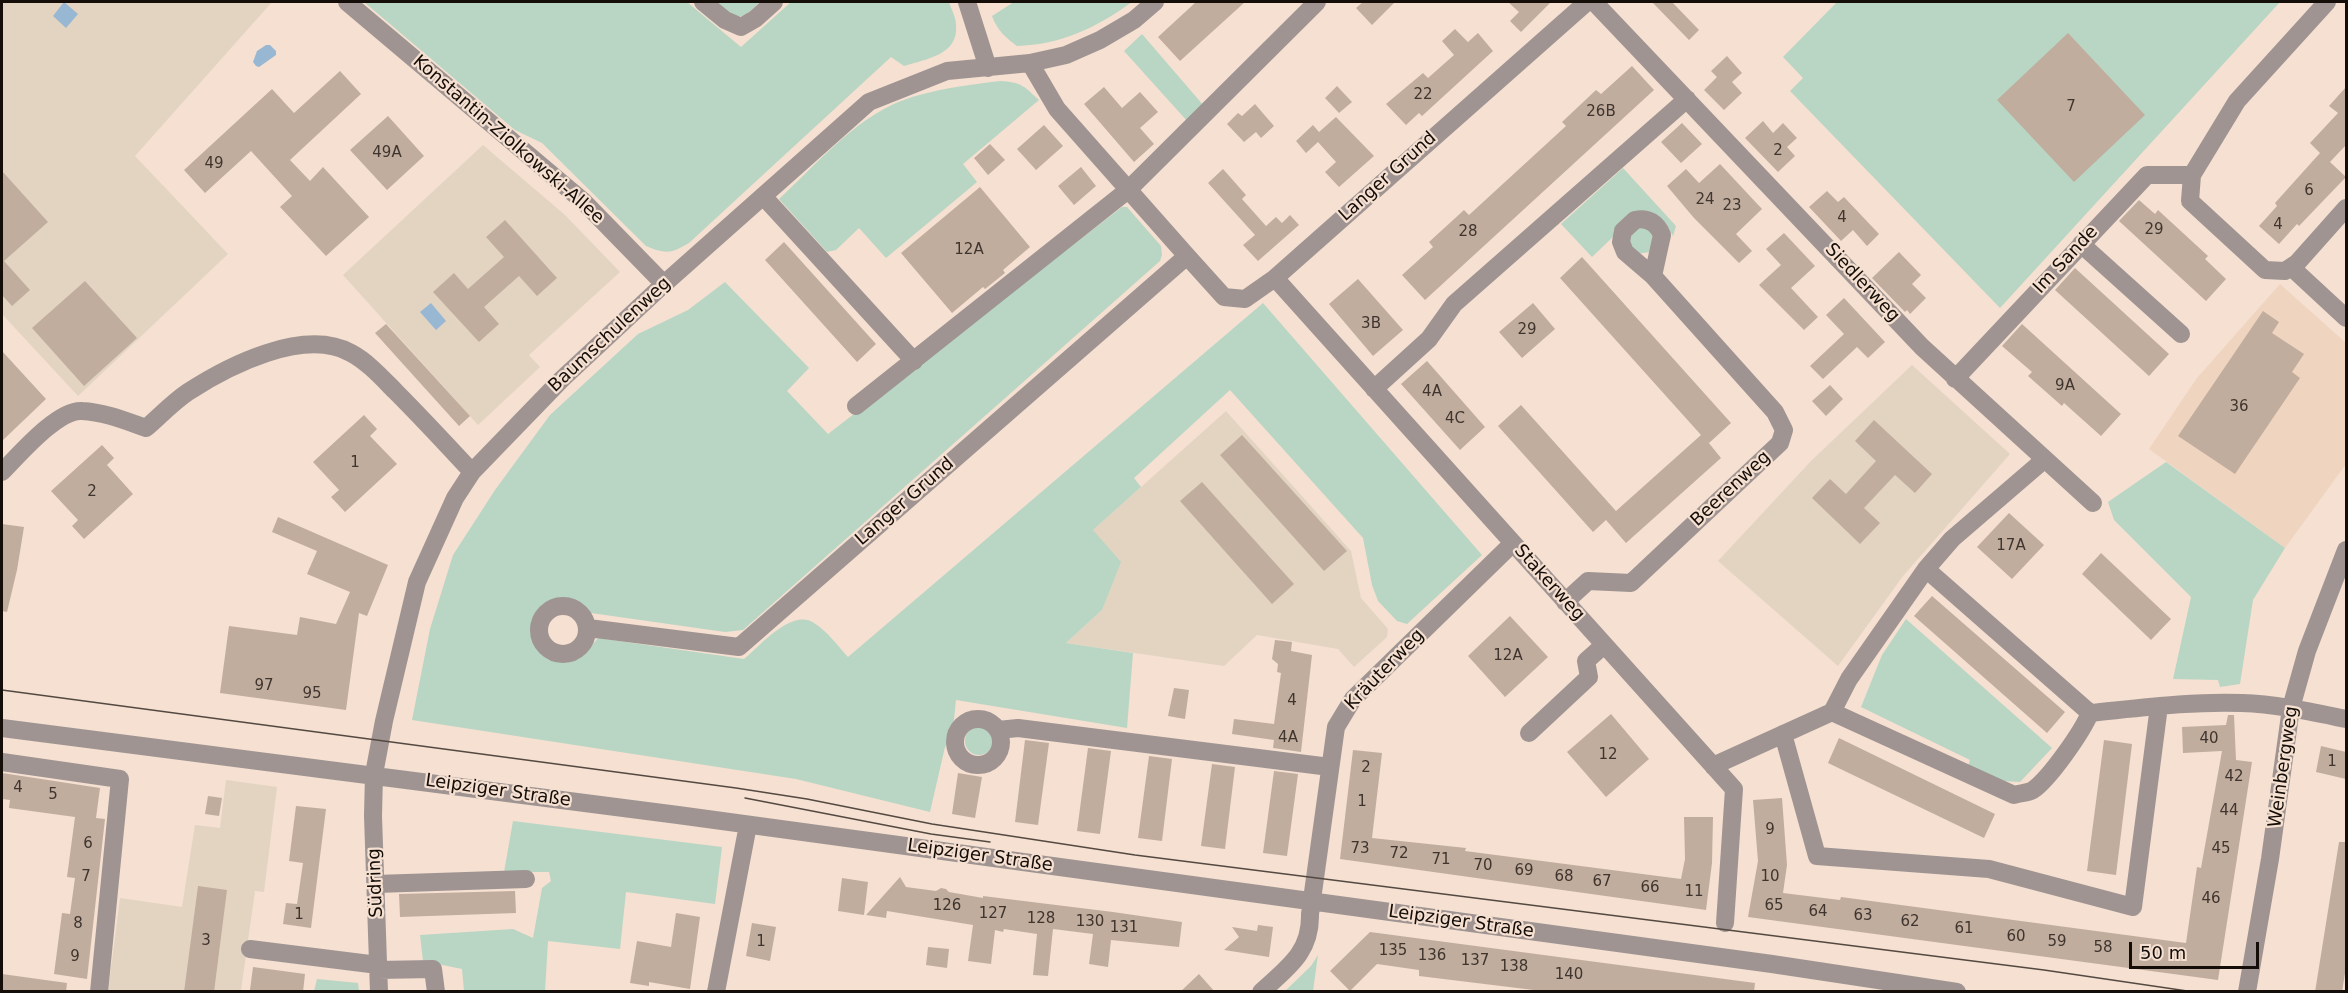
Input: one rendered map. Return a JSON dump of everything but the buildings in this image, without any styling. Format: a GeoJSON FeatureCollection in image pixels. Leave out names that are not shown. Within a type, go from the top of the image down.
{"type":"FeatureCollection","features":[{"type":"Feature","properties":{"kind":"street","name":"Konstantin-Ziolkowski-Allee"},"geometry":{"type":"LineString","coordinates":[[347,2],[584,201],[664,284]]}},
{"type":"Feature","properties":{"kind":"street"},"geometry":{"type":"LineString","coordinates":[[703,2],[725,20],[741,27],[774,2]]}},
{"type":"Feature","properties":{"kind":"street"},"geometry":{"type":"LineString","coordinates":[[967,2],[988,68]]}},
{"type":"Feature","properties":{"kind":"street","name":"Baumschulenweg"},"geometry":{"type":"LineString","coordinates":[[374,774],[384,721],[417,582],[455,498],[472,472],[562,379],[664,284],[870,102],[947,71],[1030,63],[1066,55],[1100,40],[1134,20],[1155,2]]}},
{"type":"Feature","properties":{"kind":"street"},"geometry":{"type":"LineString","coordinates":[[856,406],[1128,190],[1317,2]]}},
{"type":"Feature","properties":{"kind":"street","name":"Langer Grund"},"geometry":{"type":"LineString","coordinates":[[1128,190],[1224,297],[1245,299],[1275,278],[1587,2]]}},
{"type":"Feature","properties":{"kind":"street","name":"Siedlerweg"},"geometry":{"type":"LineString","coordinates":[[1594,2],[1914,339],[2093,503]]}},
{"type":"Feature","properties":{"kind":"street"},"geometry":{"type":"LineString","coordinates":[[2327,2],[2237,101],[2192,175],[2190,201],[2265,270],[2286,271],[2297,263],[2346,208]]}},
{"type":"Feature","properties":{"kind":"street"},"geometry":{"type":"LineString","coordinates":[[1030,63],[1057,109],[1128,190]]}},
{"type":"Feature","properties":{"kind":"street"},"geometry":{"type":"LineString","coordinates":[[1374,389],[1429,339],[1454,304],[1687,99]]}},
{"type":"Feature","properties":{"kind":"street","name":"Im Sande"},"geometry":{"type":"LineString","coordinates":[[1955,379],[2147,175],[2192,175]]}},
{"type":"Feature","properties":{"kind":"street"},"geometry":{"type":"LineString","coordinates":[[763,196],[914,361]]}},
{"type":"Feature","properties":{"kind":"street"},"geometry":{"type":"LineString","coordinates":[[2081,244],[2181,334]]}},
{"type":"Feature","properties":{"kind":"street","name":"Langer Grund"},"geometry":{"type":"LineString","coordinates":[[588,628],[739,647],[1186,256]]}},
{"type":"Feature","properties":{"kind":"street"},"geometry":{"type":"LineString","coordinates":[[2291,267],[2346,318]]}},
{"type":"Feature","properties":{"kind":"street","name":"Beerenweg"},"geometry":{"type":"LineString","coordinates":[[1566,602],[1588,581],[1630,583],[1780,443],[1784,430],[1775,412],[1653,276]]}},
{"type":"Feature","properties":{"kind":"street","name":"Stakerweg"},"geometry":{"type":"LineString","coordinates":[[1275,278],[1734,789],[1725,923]]}},
{"type":"Feature","properties":{"kind":"street"},"geometry":{"type":"LineString","coordinates":[[2,472],[58,418],[71,412],[81,410],[92,412],[146,428],[186,393],[222,372],[275,351],[302,345],[330,344],[352,353],[380,376],[472,472]]}},
{"type":"Feature","properties":{"kind":"street"},"geometry":{"type":"LineString","coordinates":[[1713,766],[1832,712],[1849,679],[1926,568],[1952,539],[2045,459]]}},
{"type":"Feature","properties":{"kind":"street","name":"Kräuterweg"},"geometry":{"type":"LineString","coordinates":[[1261,992],[1300,956],[1311,926],[1310,914],[1336,728],[1353,699],[1513,543]]}},
{"type":"Feature","properties":{"kind":"street","name":"Weinbergweg"},"geometry":{"type":"LineString","coordinates":[[2247,992],[2269,865],[2291,708],[2307,651],[2346,550]]}},
{"type":"Feature","properties":{"kind":"street"},"geometry":{"type":"LineString","coordinates":[[1926,568],[2090,713],[2159,706],[2243,703],[2291,708],[2346,719]]}},
{"type":"Feature","properties":{"kind":"street"},"geometry":{"type":"LineString","coordinates":[[1529,733],[1589,677],[1586,661],[1604,645]]}},
{"type":"Feature","properties":{"kind":"street"},"geometry":{"type":"LineString","coordinates":[[1783,734],[1817,856],[1989,869],[2133,907],[2159,706]]}},
{"type":"Feature","properties":{"kind":"street"},"geometry":{"type":"LineString","coordinates":[[1832,712],[2014,795],[2032,790],[2050,773],[2086,723],[2090,713]]}},
{"type":"Feature","properties":{"kind":"street","name":"Leipziger Straße"},"geometry":{"type":"LineString","coordinates":[[2,728],[374,774],[1958,992]]}},
{"type":"Feature","properties":{"kind":"street"},"geometry":{"type":"LineString","coordinates":[[998,730],[1018,728],[1330,767]]}},
{"type":"Feature","properties":{"kind":"street"},"geometry":{"type":"LineString","coordinates":[[2,762],[120,779],[99,992]]}},
{"type":"Feature","properties":{"kind":"street","name":"Südring"},"geometry":{"type":"LineString","coordinates":[[374,774],[373,816],[379,992]]}},
{"type":"Feature","properties":{"kind":"street"},"geometry":{"type":"LineString","coordinates":[[716,992],[748,825]]}},
{"type":"Feature","properties":{"kind":"street"},"geometry":{"type":"LineString","coordinates":[[376,884],[526,879]]}},
{"type":"Feature","properties":{"kind":"street"},"geometry":{"type":"LineString","coordinates":[[250,949],[378,968],[433,969],[436,992]]}},
{"type":"Feature","properties":{"kind":"shaded area"},"geometry":{"type":"Polygon","coordinates":[[[2,2],[272,2],[135,156],[228,254],[78,396],[2,314],[2,2]]]}},
{"type":"Feature","properties":{"kind":"shaded area"},"geometry":{"type":"Polygon","coordinates":[[[483,145],[565,215],[620,272],[529,355],[540,367],[478,425],[343,275],[483,145]]]}},
{"type":"Feature","properties":{"kind":"shaded area"},"geometry":{"type":"Polygon","coordinates":[[[2280,284],[2346,343],[2346,464],[2285,548],[2149,449],[2197,378],[2280,284]]]}},
{"type":"Feature","properties":{"kind":"shaded area"},"geometry":{"type":"Polygon","coordinates":[[[1912,365],[2010,454],[1903,576],[1838,666],[1718,561],[1811,461],[1912,365]]]}},
{"type":"Feature","properties":{"kind":"shaded area"},"geometry":{"type":"Polygon","coordinates":[[[1226,411],[1351,551],[1361,598],[1388,629],[1387,637],[1354,667],[1338,649],[1257,635],[1224,666],[1066,643],[1102,610],[1093,530],[1226,411]]]}},
{"type":"Feature","properties":{"kind":"shaded area"},"geometry":{"type":"Polygon","coordinates":[[[226,780],[277,787],[264,892],[255,891],[241,990],[251,991],[108,992],[120,898],[182,907],[195,825],[220,828],[226,780]]]}},
{"type":"Feature","properties":{"kind":"green space"},"geometry":{"type":"Polygon","coordinates":[[[364,2],[687,2],[741,47],[791,2],[949,2],[956,22],[956,35],[947,49],[931,58],[904,66],[891,57],[689,243],[672,251],[663,251],[646,246],[542,143],[515,130],[364,2]]]}},
{"type":"Feature","properties":{"kind":"green space"},"geometry":{"type":"Polygon","coordinates":[[[712,2],[760,2],[746,15],[737,17],[712,2]]]}},
{"type":"Feature","properties":{"kind":"green space"},"geometry":{"type":"Polygon","coordinates":[[[1014,2],[1132,2],[1078,33],[1048,42],[1017,46],[1002,33],[992,16],[1014,2]]]}},
{"type":"Feature","properties":{"kind":"green space"},"geometry":{"type":"Polygon","coordinates":[[[1837,2],[2280,2],[2000,308],[1790,91],[1803,78],[1783,57],[1837,2]]]}},
{"type":"Feature","properties":{"kind":"green space"},"geometry":{"type":"Polygon","coordinates":[[[1142,34],[1204,106],[1188,122],[1124,51],[1142,34]]]}},
{"type":"Feature","properties":{"kind":"green space"},"geometry":{"type":"Polygon","coordinates":[[[1000,81],[1013,82],[1022,86],[1039,100],[963,164],[977,182],[886,258],[859,228],[836,250],[827,252],[779,199],[851,131],[883,109],[925,93],[1000,81]]]}},
{"type":"Feature","properties":{"kind":"green space"},"geometry":{"type":"Polygon","coordinates":[[[1623,168],[1676,226],[1673,236],[1666,224],[1658,217],[1615,235],[1592,257],[1561,224],[1623,168]]]}},
{"type":"Feature","properties":{"kind":"green space"},"geometry":{"type":"Polygon","coordinates":[[[1122,207],[1127,207],[1161,246],[1160,261],[743,630],[725,632],[591,613],[573,602],[555,600],[537,615],[532,627],[541,649],[556,658],[572,658],[586,650],[598,638],[744,659],[777,630],[796,620],[805,620],[823,630],[848,657],[1263,303],[1482,555],[1407,624],[1397,621],[1378,601],[1372,585],[1363,538],[1230,390],[1134,478],[1141,487],[1093,530],[1121,562],[1102,610],[1066,643],[1133,653],[1127,728],[956,700],[952,739],[945,747],[930,812],[796,779],[412,720],[430,629],[453,555],[495,490],[550,415],[638,334],[688,310],[725,282],[809,368],[787,391],[828,434],[1122,207]]]}},
{"type":"Feature","properties":{"kind":"green space"},"geometry":{"type":"Polygon","coordinates":[[[1636,226],[1654,231],[1650,252],[1636,254],[1627,237],[1636,226]]]}},
{"type":"Feature","properties":{"kind":"green space"},"geometry":{"type":"Polygon","coordinates":[[[2166,462],[2285,548],[2253,600],[2240,684],[2220,687],[2218,680],[2173,679],[2191,597],[2114,520],[2108,502],[2166,462]]]}},
{"type":"Feature","properties":{"kind":"green space"},"geometry":{"type":"Polygon","coordinates":[[[1906,619],[2052,748],[2020,782],[2003,781],[1968,766],[1970,760],[1861,707],[1882,655],[1906,619]]]}},
{"type":"Feature","properties":{"kind":"green space"},"geometry":{"type":"Polygon","coordinates":[[[979,727],[989,731],[993,741],[989,751],[979,755],[969,751],[965,741],[969,731],[979,727]]]}},
{"type":"Feature","properties":{"kind":"green space"},"geometry":{"type":"Polygon","coordinates":[[[513,821],[722,847],[715,904],[626,892],[620,949],[548,941],[545,991],[464,991],[462,969],[423,961],[420,935],[513,929],[533,938],[542,888],[551,881],[549,872],[504,872],[513,821]]]}},
{"type":"Feature","properties":{"kind":"green space"},"geometry":{"type":"Polygon","coordinates":[[[1318,955],[1313,991],[1285,991],[1311,966],[1318,955]]]}},
{"type":"Feature","properties":{"kind":"green space"},"geometry":{"type":"Polygon","coordinates":[[[317,979],[358,983],[359,991],[314,991],[317,979]]]}},
{"type":"Feature","properties":{"kind":"water"},"geometry":{"type":"Polygon","coordinates":[[[64,2],[78,14],[66,28],[53,16],[64,2]]]}},
{"type":"Feature","properties":{"kind":"water"},"geometry":{"type":"Polygon","coordinates":[[[270,45],[276,51],[276,55],[259,67],[256,66],[253,62],[257,51],[270,45]]]}},
{"type":"Feature","properties":{"kind":"water"},"geometry":{"type":"Polygon","coordinates":[[[431,303],[446,321],[436,330],[420,312],[431,303]]]}},
{"type":"Feature","properties":{"kind":"tram line"},"geometry":{"type":"LineString","coordinates":[[2,690],[736,788],[807,799],[932,824],[1135,855],[2044,970],[2194,992]]}},
{"type":"Feature","properties":{"kind":"tram line"},"geometry":{"type":"LineString","coordinates":[[745,798],[931,834],[990,842]]}}]}
